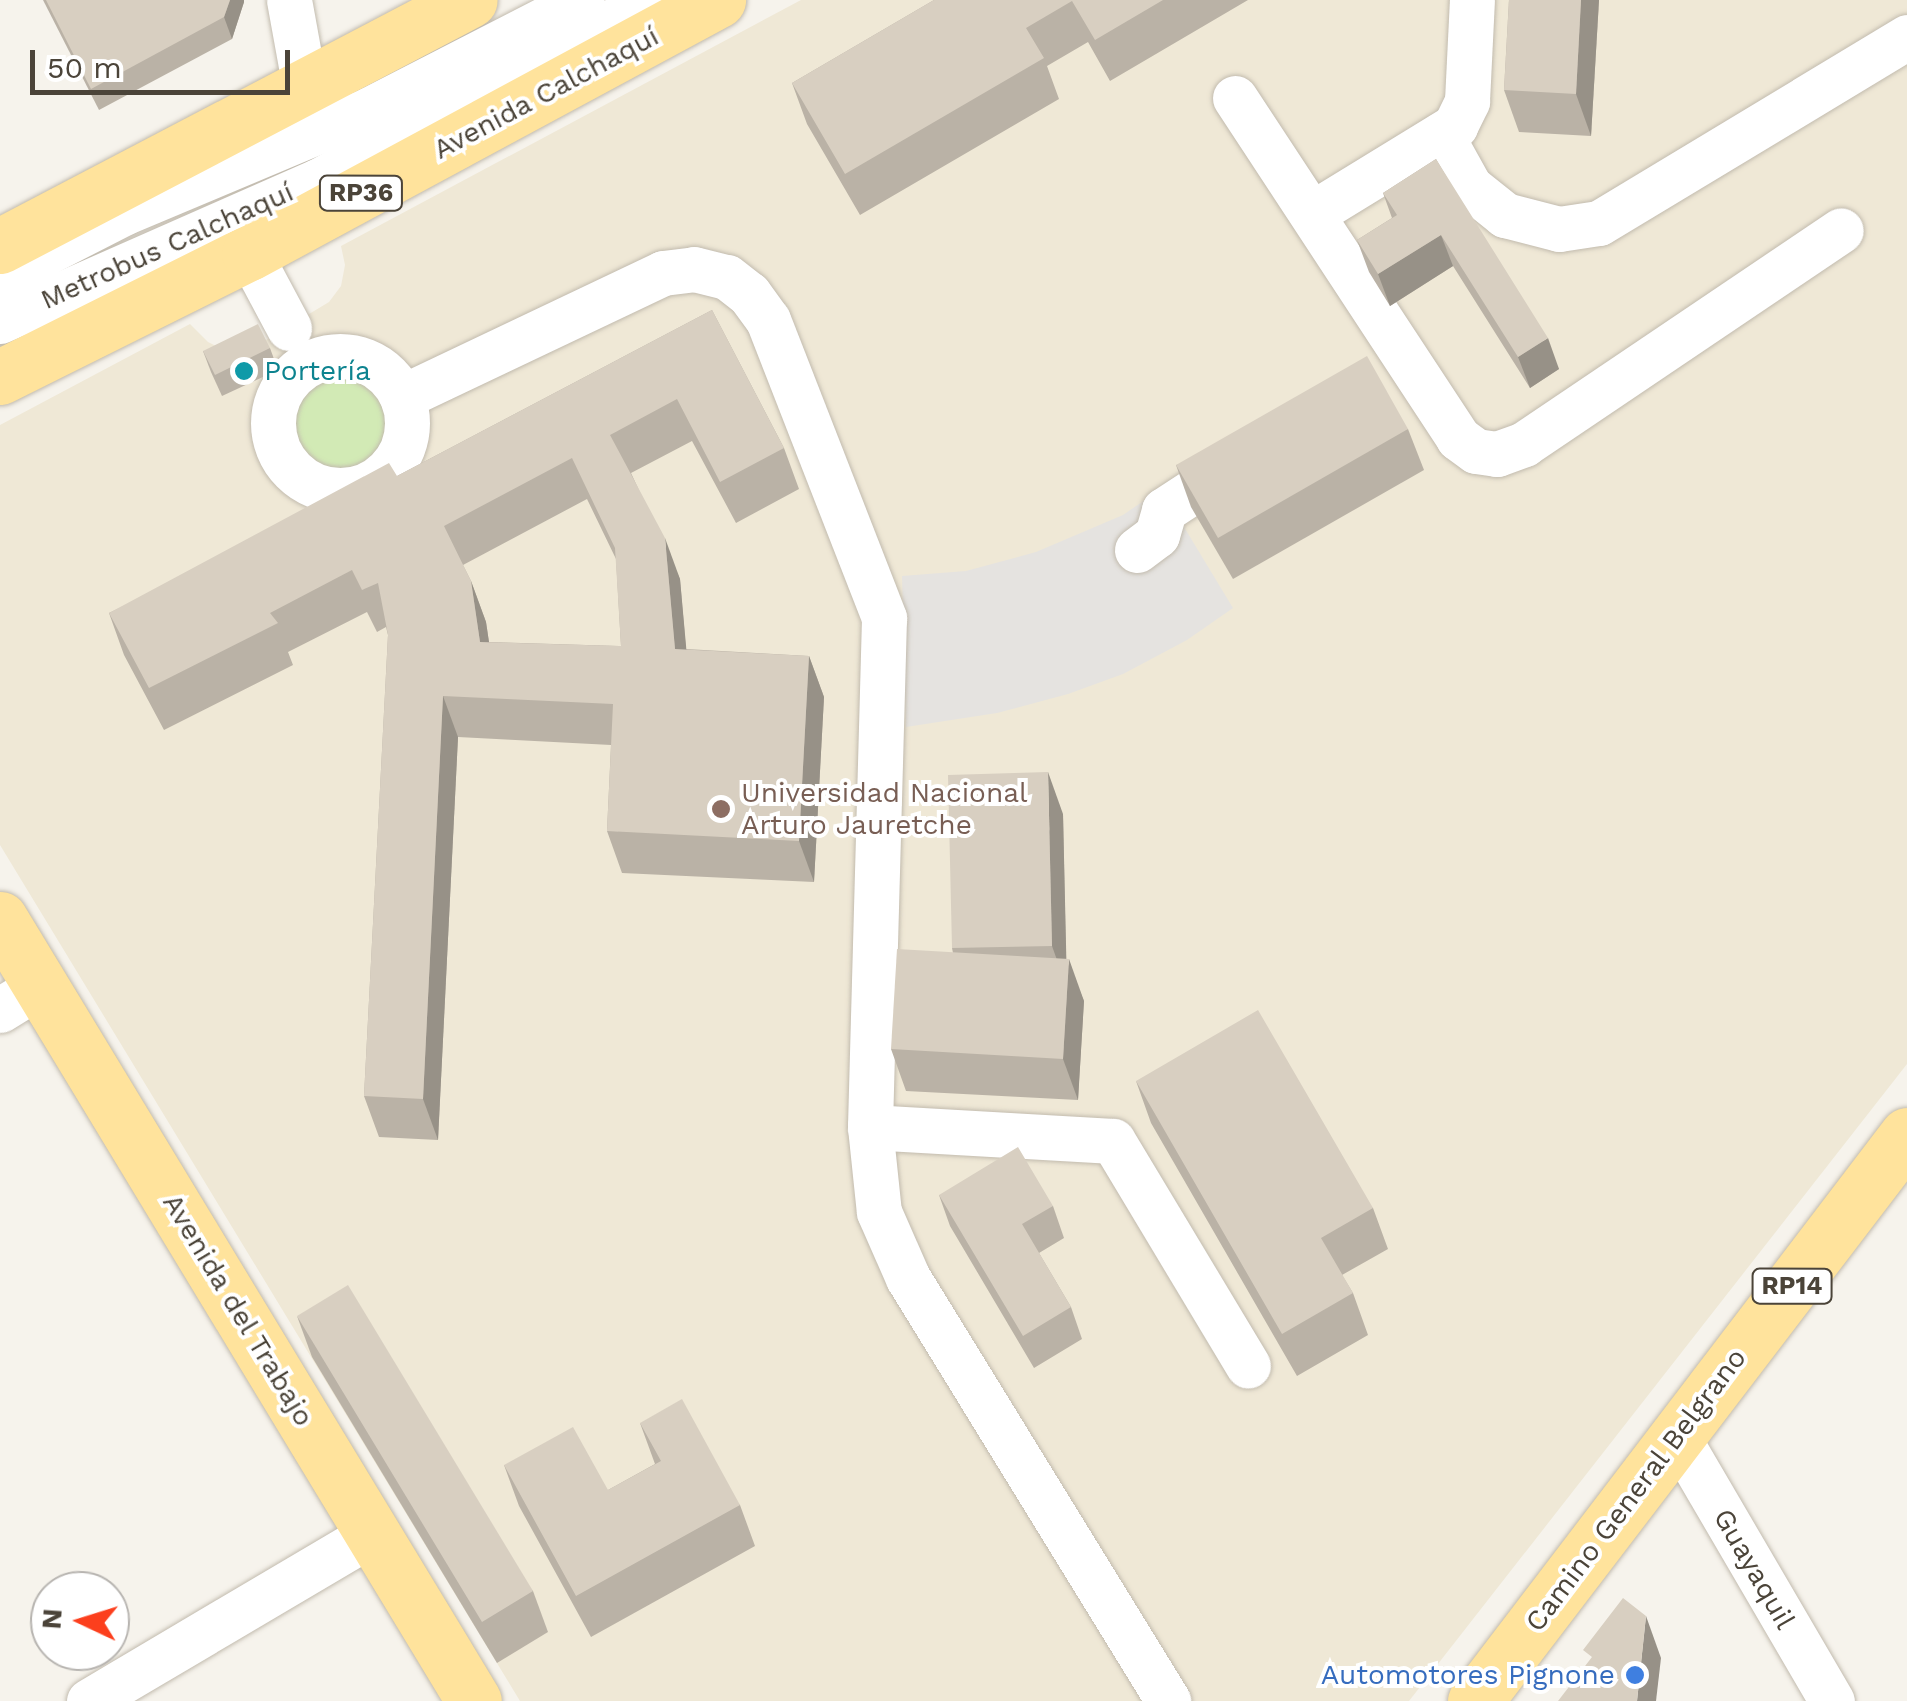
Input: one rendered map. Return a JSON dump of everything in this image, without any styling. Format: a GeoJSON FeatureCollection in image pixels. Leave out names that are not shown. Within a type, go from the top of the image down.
{"type":"FeatureCollection","features":[{"type":"Feature","properties":{"kind":"main road"},"geometry":{"type":"LineString","coordinates":[[0,246],[470,0]]}},
{"type":"Feature","properties":{"kind":"main road","name":"Avenida Calchaquí"},"geometry":{"type":"LineString","coordinates":[[0,376],[249,253],[718,0]]}},
{"type":"Feature","properties":{"kind":"main road","name":"Avenida del Trabajo"},"geometry":{"type":"LineString","coordinates":[[0,920],[21,997],[372,1532],[474,1701]]}},
{"type":"Feature","properties":{"kind":"main road","name":"Camino General Belgrano"},"geometry":{"type":"LineString","coordinates":[[1475,1701],[1907,1135]]}},
{"type":"Feature","properties":{"kind":"street"},"geometry":{"type":"LineString","coordinates":[[289,0],[306,88]]}},
{"type":"Feature","properties":{"kind":"street","name":"Metrobus Calchaquí"},"geometry":{"type":"LineString","coordinates":[[0,276],[123,213],[370,109],[582,0]]}},
{"type":"Feature","properties":{"kind":"street","name":"Metrobus Calchaquí"},"geometry":{"type":"LineString","coordinates":[[0,321],[318,181],[651,0]]}},
{"type":"Feature","properties":{"kind":"street"},"geometry":{"type":"LineString","coordinates":[[1313,214],[1454,126],[1467,101],[1472,0]]}},
{"type":"Feature","properties":{"kind":"street"},"geometry":{"type":"LineString","coordinates":[[1441,135],[1470,187],[1504,215],[1559,229],[1598,223],[1907,37]]}},
{"type":"Feature","properties":{"kind":"street"},"geometry":{"type":"LineString","coordinates":[[1235,98],[1313,214],[1388,364],[1458,438],[1476,451],[1496,454],[1524,444],[1841,230]]}},
{"type":"Feature","properties":{"kind":"street"},"geometry":{"type":"LineString","coordinates":[[249,253],[289,328]]}},
{"type":"Feature","properties":{"kind":"street"},"geometry":{"type":"LineString","coordinates":[[402,396],[662,273],[694,269],[727,277],[749,294],[768,320],[884,618],[870,1128],[871,1169],[891,1246],[1168,1701]]}},
{"type":"Feature","properties":{"kind":"street"},"geometry":{"type":"LineString","coordinates":[[1156,558],[1164,510],[1276,437]]}},
{"type":"Feature","properties":{"kind":"street"},"geometry":{"type":"LineString","coordinates":[[870,1128],[1113,1141],[1248,1366]]}},
{"type":"Feature","properties":{"kind":"street","name":"Guayaquil"},"geometry":{"type":"LineString","coordinates":[[1677,1436],[1832,1701]]}},
{"type":"Feature","properties":{"kind":"street"},"geometry":{"type":"LineString","coordinates":[[90,1701],[372,1532]]}},
{"type":"Feature","properties":{"kind":"shaded area","name":"Universidad Nacional Arturo Jauretche"},"geometry":{"type":"Polygon","coordinates":[[[801,0],[1907,0],[1907,1064],[1409,1701],[520,1701],[0,845],[0,425],[190,324],[208,342],[224,350],[266,340],[329,302],[341,286],[345,265],[341,246],[801,0]]]}},
{"type":"Feature","properties":{"kind":"shaded area"},"geometry":{"type":"Polygon","coordinates":[[[1161,489],[1233,608],[1187,640],[1123,674],[997,713],[906,727],[902,576],[966,571],[1036,552],[1123,515],[1161,489]]]}},
{"type":"Feature","properties":{"kind":"green space"},"geometry":{"type":"Polygon","coordinates":[[[340,372],[359,375],[376,386],[387,403],[387,441],[376,458],[359,469],[340,472],[321,469],[304,458],[293,441],[290,422],[293,403],[304,386],[321,375],[340,372]]]}},
{"type":"Feature","properties":{"kind":"building"},"geometry":{"type":"Polygon","coordinates":[[[46,0],[230,0],[224,17],[91,89],[46,0]]]}},
{"type":"Feature","properties":{"kind":"building"},"geometry":{"type":"Polygon","coordinates":[[[934,0],[1163,0],[1095,40],[1072,1],[1026,28],[1044,58],[845,174],[792,83],[934,0]]]}},
{"type":"Feature","properties":{"kind":"building"},"geometry":{"type":"Polygon","coordinates":[[[1509,0],[1581,0],[1576,94],[1504,90],[1509,0]]]}},
{"type":"Feature","properties":{"kind":"building"},"geometry":{"type":"Polygon","coordinates":[[[1436,159],[1548,338],[1518,357],[1441,235],[1378,274],[1357,240],[1397,215],[1383,193],[1436,159]]]}},
{"type":"Feature","properties":{"kind":"building","name":"Universidad Nacional Arturo Jauretche"},"geometry":{"type":"Polygon","coordinates":[[[712,310],[784,448],[720,482],[677,399],[610,435],[665,538],[675,649],[809,656],[799,841],[607,831],[613,704],[443,696],[423,1099],[364,1096],[388,635],[378,583],[362,590],[352,570],[270,613],[278,623],[149,688],[109,613],[389,463],[397,476],[712,310]],[[572,458],[444,526],[471,581],[480,642],[621,646],[615,548],[572,458]]]}},
{"type":"Feature","properties":{"kind":"building"},"geometry":{"type":"Polygon","coordinates":[[[258,324],[270,348],[215,375],[203,351],[258,324]]]}},
{"type":"Feature","properties":{"kind":"building"},"geometry":{"type":"Polygon","coordinates":[[[1367,356],[1408,429],[1218,538],[1176,465],[1367,356]]]}},
{"type":"Feature","properties":{"kind":"building"},"geometry":{"type":"Polygon","coordinates":[[[1048,772],[1052,946],[952,948],[948,775],[1048,772]]]}},
{"type":"Feature","properties":{"kind":"building"},"geometry":{"type":"Polygon","coordinates":[[[897,949],[1069,959],[1063,1059],[891,1049],[897,949]]]}},
{"type":"Feature","properties":{"kind":"building"},"geometry":{"type":"Polygon","coordinates":[[[1258,1010],[1373,1208],[1321,1238],[1353,1293],[1282,1334],[1136,1081],[1258,1010]]]}},
{"type":"Feature","properties":{"kind":"building"},"geometry":{"type":"Polygon","coordinates":[[[1018,1147],[1053,1206],[1022,1224],[1071,1307],[1023,1336],[939,1195],[1018,1147]]]}},
{"type":"Feature","properties":{"kind":"building"},"geometry":{"type":"Polygon","coordinates":[[[348,1285],[533,1591],[482,1622],[297,1316],[348,1285]]]}},
{"type":"Feature","properties":{"kind":"building"},"geometry":{"type":"Polygon","coordinates":[[[682,1399],[740,1505],[576,1596],[504,1465],[573,1427],[608,1490],[661,1461],[640,1423],[682,1399]]]}},
{"type":"Feature","properties":{"kind":"building"},"geometry":{"type":"Polygon","coordinates":[[[1623,1598],[1646,1616],[1637,1701],[1558,1701],[1592,1657],[1583,1650],[1623,1598]]]}},
{"type":"Feature","properties":{"kind":"place","name":"Portería"},"geometry":{"type":"Point","coordinates":[244,371]}},
{"type":"Feature","properties":{"kind":"place","name":"Universidad Nacional Arturo Jauretche"},"geometry":{"type":"Point","coordinates":[721,809]}},
{"type":"Feature","properties":{"kind":"place","name":"Automotores Pignone"},"geometry":{"type":"Point","coordinates":[1635,1675]}}]}
